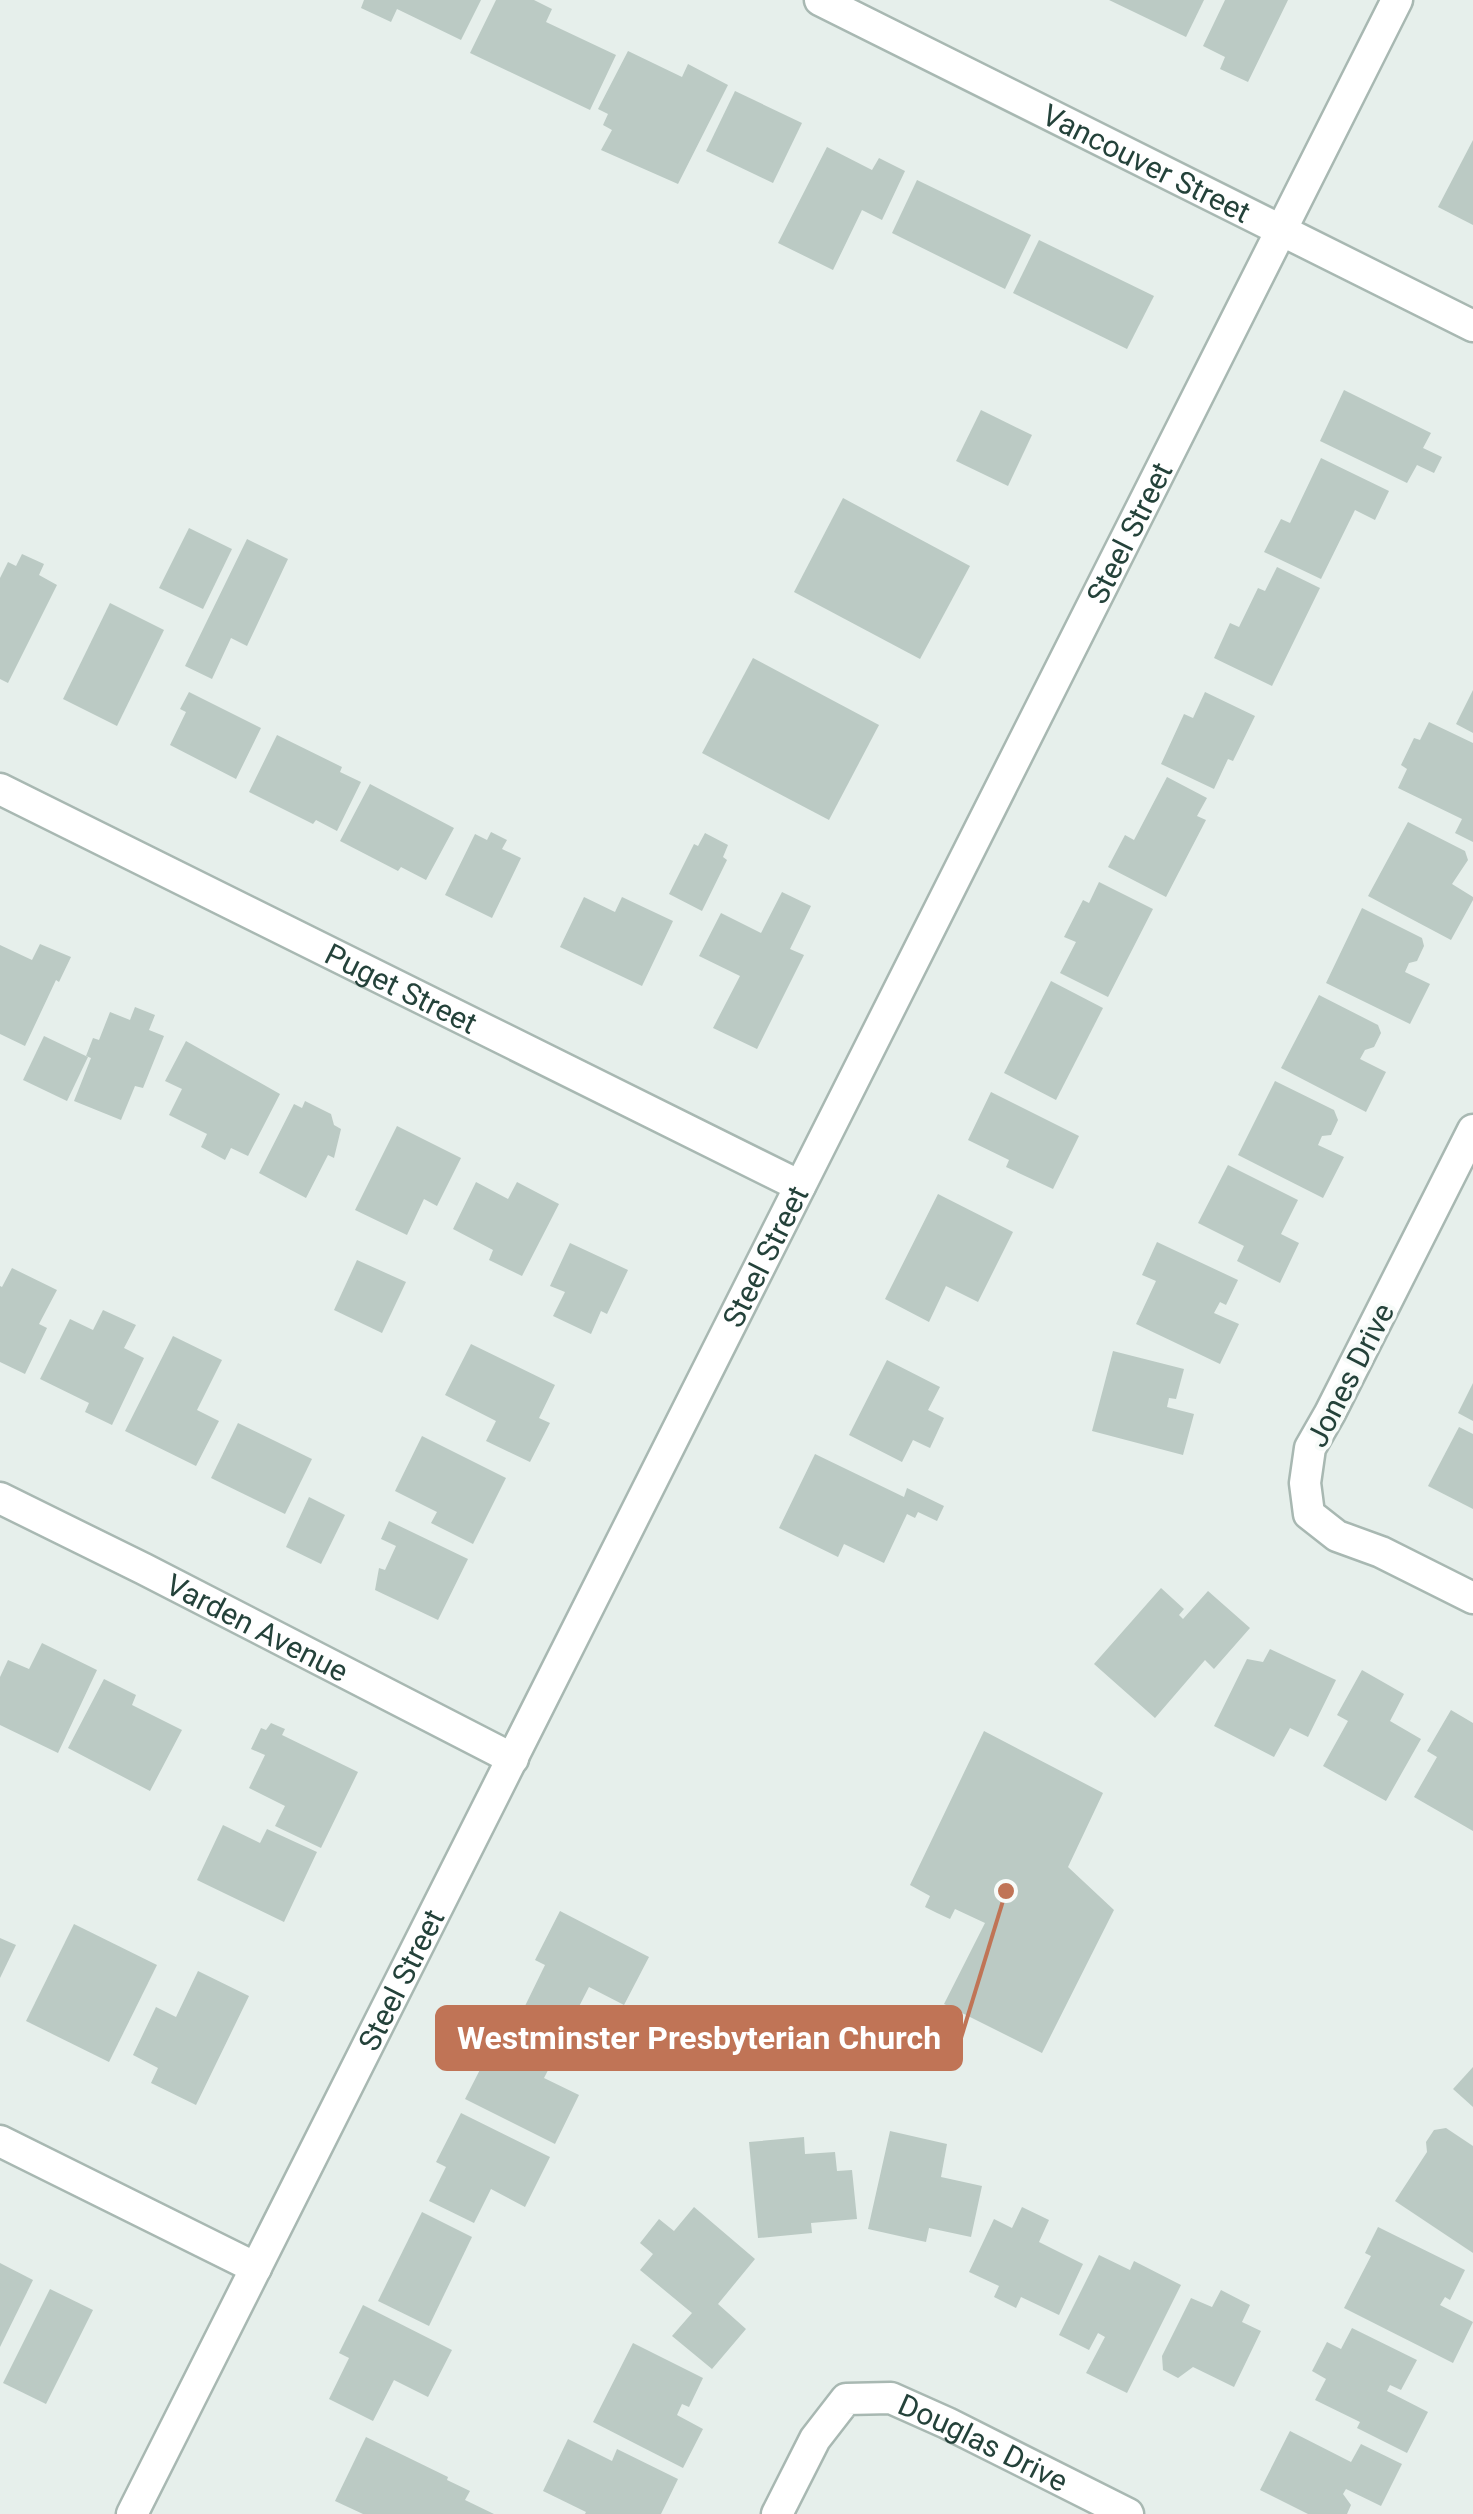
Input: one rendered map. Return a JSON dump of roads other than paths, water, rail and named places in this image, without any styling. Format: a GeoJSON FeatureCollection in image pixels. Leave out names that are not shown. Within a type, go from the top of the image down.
{"type":"FeatureCollection","features":[{"type":"Feature","properties":{"kind":"street","name":"Vancouver Street"},"geometry":{"type":"LineString","coordinates":[[820,0],[1473,326]]}},
{"type":"Feature","properties":{"kind":"street","name":"Steel Street"},"geometry":{"type":"LineString","coordinates":[[132,2514],[1397,0]]}},
{"type":"Feature","properties":{"kind":"street","name":"Puget Street"},"geometry":{"type":"LineString","coordinates":[[0,789],[800,1186]]}},
{"type":"Feature","properties":{"kind":"street","name":"Jones Drive"},"geometry":{"type":"LineString","coordinates":[[1473,1130],[1310,1448],[1305,1483],[1310,1514],[1337,1536],[1381,1552],[1473,1598]]}},
{"type":"Feature","properties":{"kind":"street","name":"Varden Avenue"},"geometry":{"type":"LineString","coordinates":[[0,1498],[512,1759]]}},
{"type":"Feature","properties":{"kind":"street"},"geometry":{"type":"LineString","coordinates":[[0,2141],[256,2268]]}},
{"type":"Feature","properties":{"kind":"street","name":"Douglas Drive"},"geometry":{"type":"LineString","coordinates":[[778,2514],[814,2439],[846,2399],[891,2398],[1128,2514]]}},
{"type":"Feature","properties":{"kind":"place","name":"Westminster Presbyterian Church"},"geometry":{"type":"Point","coordinates":[1006,1891]}}]}
